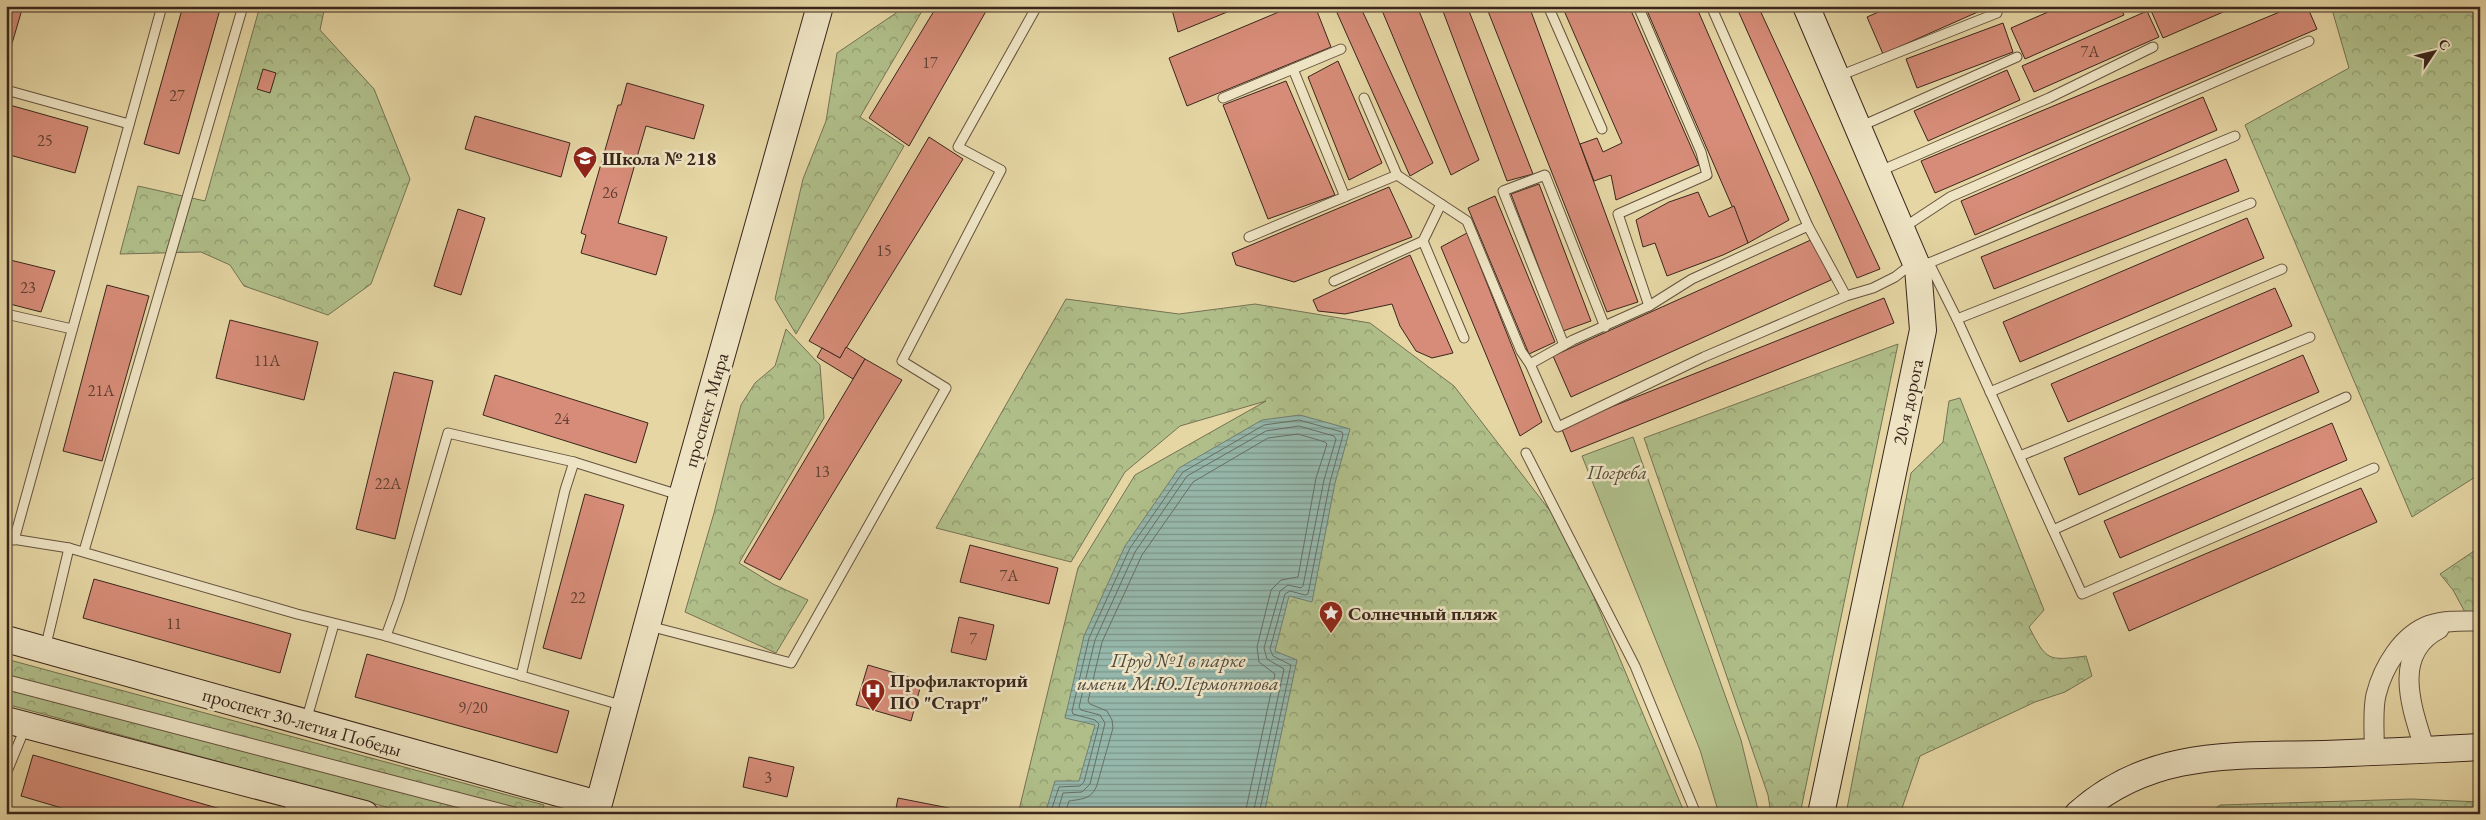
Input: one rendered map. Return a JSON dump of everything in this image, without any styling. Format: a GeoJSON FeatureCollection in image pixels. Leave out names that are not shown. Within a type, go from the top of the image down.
{"type":"FeatureCollection","features":[{"type":"Feature","properties":{"kind":"main road","name":"проспект Мира"},"geometry":{"type":"LineString","coordinates":[[597,809],[682,496],[820,6]]}},
{"type":"Feature","properties":{"kind":"main road","name":"20-я дорога"},"geometry":{"type":"LineString","coordinates":[[1806,6],[1876,173],[1901,229],[1921,264],[1923,330],[1821,814]]}},
{"type":"Feature","properties":{"kind":"main road","name":"проспект 30-летия Победы"},"geometry":{"type":"LineString","coordinates":[[6,639],[597,809]]}},
{"type":"Feature","properties":{"kind":"main road"},"geometry":{"type":"LineString","coordinates":[[16,722],[290,805],[365,814]]}},
{"type":"Feature","properties":{"kind":"main road"},"geometry":{"type":"LineString","coordinates":[[2078,814],[2089,804],[2124,782],[2160,767],[2205,757],[2470,748]]}},
{"type":"Feature","properties":{"kind":"street"},"geometry":{"type":"LineString","coordinates":[[2374,752],[2376,697],[2382,676],[2400,646],[2413,634],[2431,625],[2480,621]]}},
{"type":"Feature","properties":{"kind":"street"},"geometry":{"type":"LineString","coordinates":[[2425,750],[2409,699],[2408,678],[2414,657],[2424,640],[2435,631],[2453,622]]}},
{"type":"Feature","properties":{"kind":"street"},"geometry":{"type":"LineString","coordinates":[[6,682],[512,814]]}},
{"type":"Feature","properties":{"kind":"lane"},"geometry":{"type":"LineString","coordinates":[[162,6],[72,329],[10,539],[84,551],[625,706]]}},
{"type":"Feature","properties":{"kind":"lane"},"geometry":{"type":"LineString","coordinates":[[84,551],[243,6]]}},
{"type":"Feature","properties":{"kind":"lane"},"geometry":{"type":"LineString","coordinates":[[647,626],[791,663],[946,388],[902,361],[1000,170],[958,147],[1037,6]]}},
{"type":"Feature","properties":{"kind":"lane"},"geometry":{"type":"LineString","coordinates":[[1548,6],[1602,129]]}},
{"type":"Feature","properties":{"kind":"lane"},"geometry":{"type":"LineString","coordinates":[[1638,6],[1701,152],[1707,175],[1618,214],[1648,306]]}},
{"type":"Feature","properties":{"kind":"lane"},"geometry":{"type":"LineString","coordinates":[[1710,6],[1808,226],[1846,296]]}},
{"type":"Feature","properties":{"kind":"lane"},"geometry":{"type":"LineString","coordinates":[[1837,77],[1997,13]]}},
{"type":"Feature","properties":{"kind":"lane"},"geometry":{"type":"LineString","coordinates":[[1901,229],[1950,197],[2309,42]]}},
{"type":"Feature","properties":{"kind":"lane"},"geometry":{"type":"LineString","coordinates":[[1876,173],[2049,98],[2153,47]]}},
{"type":"Feature","properties":{"kind":"lane"},"geometry":{"type":"LineString","coordinates":[[1223,98],[1341,49]]}},
{"type":"Feature","properties":{"kind":"lane"},"geometry":{"type":"LineString","coordinates":[[1857,128],[2017,57]]}},
{"type":"Feature","properties":{"kind":"lane"},"geometry":{"type":"LineString","coordinates":[[1293,69],[1345,197]]}},
{"type":"Feature","properties":{"kind":"lane"},"geometry":{"type":"LineString","coordinates":[[6,90],[129,124]]}},
{"type":"Feature","properties":{"kind":"lane"},"geometry":{"type":"LineString","coordinates":[[1364,98],[1397,175],[1467,221],[1521,351],[1530,364],[1558,426],[1704,357],[1846,296],[1872,288],[1921,264],[2235,136]]}},
{"type":"Feature","properties":{"kind":"lane"},"geometry":{"type":"LineString","coordinates":[[1249,237],[1397,175]]}},
{"type":"Feature","properties":{"kind":"lane"},"geometry":{"type":"LineString","coordinates":[[1564,345],[1503,191],[1545,175],[1605,327]]}},
{"type":"Feature","properties":{"kind":"lane"},"geometry":{"type":"LineString","coordinates":[[1957,319],[2251,203]]}},
{"type":"Feature","properties":{"kind":"lane"},"geometry":{"type":"LineString","coordinates":[[1334,281],[1423,241],[1441,204]]}},
{"type":"Feature","properties":{"kind":"lane"},"geometry":{"type":"LineString","coordinates":[[1530,364],[1564,345],[1648,306],[1692,279],[1808,226]]}},
{"type":"Feature","properties":{"kind":"lane"},"geometry":{"type":"LineString","coordinates":[[1423,241],[1464,338]]}},
{"type":"Feature","properties":{"kind":"lane"},"geometry":{"type":"LineString","coordinates":[[1921,264],[1957,319],[2082,594],[2374,468]]}},
{"type":"Feature","properties":{"kind":"lane"},"geometry":{"type":"LineString","coordinates":[[1990,392],[2282,269]]}},
{"type":"Feature","properties":{"kind":"lane"},"geometry":{"type":"LineString","coordinates":[[6,314],[72,329]]}},
{"type":"Feature","properties":{"kind":"lane"},"geometry":{"type":"LineString","coordinates":[[2020,456],[2310,337]]}},
{"type":"Feature","properties":{"kind":"lane"},"geometry":{"type":"LineString","coordinates":[[2053,530],[2346,397]]}},
{"type":"Feature","properties":{"kind":"lane"},"geometry":{"type":"LineString","coordinates":[[386,636],[399,600],[448,433],[574,462],[682,496]]}},
{"type":"Feature","properties":{"kind":"lane"},"geometry":{"type":"LineString","coordinates":[[1526,453],[1635,666],[1696,814]]}},
{"type":"Feature","properties":{"kind":"lane"},"geometry":{"type":"LineString","coordinates":[[521,676],[565,490],[574,462]]}},
{"type":"Feature","properties":{"kind":"lane"},"geometry":{"type":"LineString","coordinates":[[45,649],[69,548]]}},
{"type":"Feature","properties":{"kind":"lane"},"geometry":{"type":"LineString","coordinates":[[305,724],[334,624]]}},
{"type":"Feature","properties":{"kind":"lane"},"geometry":{"type":"LineString","coordinates":[[6,774],[16,722]]}},
{"type":"Feature","properties":{"kind":"green space"},"geometry":{"type":"Polygon","coordinates":[[[260,6],[325,6],[320,30],[374,89],[410,179],[371,284],[328,315],[244,286],[230,265],[201,252],[120,254],[138,186],[205,201],[260,6]]]}},
{"type":"Feature","properties":{"kind":"green space"},"geometry":{"type":"Polygon","coordinates":[[[897,6],[925,6],[860,117],[904,146],[796,334],[775,299],[803,179],[826,121],[837,53],[896,13],[897,6]]]}},
{"type":"Feature","properties":{"kind":"green space"},"geometry":{"type":"Polygon","coordinates":[[[2331,6],[2480,6],[2480,474],[2412,517],[2245,125],[2349,68],[2331,6]]]}},
{"type":"Feature","properties":{"kind":"green space"},"geometry":{"type":"Polygon","coordinates":[[[1066,299],[1179,314],[1255,304],[1370,323],[1454,386],[1567,533],[1685,814],[1018,814],[1078,568],[1135,475],[1266,401],[1180,426],[1125,472],[1071,562],[936,528],[1066,299]]]}},
{"type":"Feature","properties":{"kind":"green space"},"geometry":{"type":"Polygon","coordinates":[[[786,329],[820,365],[824,418],[739,563],[773,584],[808,600],[776,653],[685,612],[714,513],[741,405],[755,383],[775,366],[786,329]]]}},
{"type":"Feature","properties":{"kind":"green space"},"geometry":{"type":"Polygon","coordinates":[[[1898,344],[1800,814],[1771,814],[1768,795],[1644,438],[1898,344]]]}},
{"type":"Feature","properties":{"kind":"green space"},"geometry":{"type":"Polygon","coordinates":[[[1960,398],[2044,610],[2029,627],[2040,647],[2050,656],[2063,658],[2086,656],[2092,676],[2065,692],[2035,702],[1920,756],[1900,814],[1846,814],[1911,473],[1943,442],[1949,401],[1960,398]]]}},
{"type":"Feature","properties":{"kind":"green space","name":"Погреба"},"geometry":{"type":"Polygon","coordinates":[[[1633,437],[1741,740],[1759,814],[1719,814],[1700,750],[1582,456],[1633,437]]]}},
{"type":"Feature","properties":{"kind":"green space"},"geometry":{"type":"Polygon","coordinates":[[[2480,547],[2480,613],[2466,614],[2453,590],[2440,574],[2480,547]]]}},
{"type":"Feature","properties":{"kind":"green space"},"geometry":{"type":"Polygon","coordinates":[[[6,659],[544,805],[542,814],[412,814],[6,704],[6,659]]]}},
{"type":"Feature","properties":{"kind":"green space"},"geometry":{"type":"Polygon","coordinates":[[[2412,799],[2480,802],[2480,814],[2208,814],[2220,805],[2412,799]]]}},
{"type":"Feature","properties":{"kind":"water","name":"Пруд №1 в парке имени М.Ю.Лермонтова"},"geometry":{"type":"Polygon","coordinates":[[[1300,415],[1350,429],[1335,483],[1312,602],[1289,596],[1275,651],[1297,660],[1264,814],[1045,814],[1055,781],[1079,781],[1095,725],[1065,718],[1084,636],[1125,546],[1179,468],[1262,420],[1300,415]]]}},
{"type":"Feature","properties":{"kind":"building"},"geometry":{"type":"Polygon","coordinates":[[[6,6],[23,6],[6,64],[6,6]]]}},
{"type":"Feature","properties":{"kind":"building"},"geometry":{"type":"Polygon","coordinates":[[[183,6],[221,6],[179,154],[144,144],[183,6]]]}},
{"type":"Feature","properties":{"kind":"building"},"geometry":{"type":"Polygon","coordinates":[[[937,6],[989,6],[909,146],[869,118],[937,6]]]}},
{"type":"Feature","properties":{"kind":"building"},"geometry":{"type":"Polygon","coordinates":[[[1171,6],[1242,6],[1178,32],[1171,6]]]}},
{"type":"Feature","properties":{"kind":"building"},"geometry":{"type":"Polygon","coordinates":[[[1293,6],[1315,6],[1331,47],[1187,106],[1169,58],[1293,6]]]}},
{"type":"Feature","properties":{"kind":"building"},"geometry":{"type":"Polygon","coordinates":[[[1334,6],[1360,6],[1433,163],[1410,176],[1334,6]]]}},
{"type":"Feature","properties":{"kind":"building"},"geometry":{"type":"Polygon","coordinates":[[[1385,6],[1417,6],[1479,160],[1451,175],[1381,8],[1385,6]]]}},
{"type":"Feature","properties":{"kind":"building"},"geometry":{"type":"Polygon","coordinates":[[[1441,6],[1467,6],[1533,174],[1507,181],[1441,6]]]}},
{"type":"Feature","properties":{"kind":"building"},"geometry":{"type":"Polygon","coordinates":[[[1486,6],[1529,6],[1638,302],[1607,312],[1486,6]]]}},
{"type":"Feature","properties":{"kind":"building"},"geometry":{"type":"Polygon","coordinates":[[[1562,6],[1629,6],[1699,165],[1616,200],[1611,175],[1594,181],[1580,144],[1597,138],[1603,152],[1622,143],[1562,6]]]}},
{"type":"Feature","properties":{"kind":"building"},"geometry":{"type":"Polygon","coordinates":[[[1645,6],[1696,6],[1789,220],[1748,243],[1645,6]]]}},
{"type":"Feature","properties":{"kind":"building"},"geometry":{"type":"Polygon","coordinates":[[[1736,6],[1758,6],[1880,269],[1857,278],[1736,6]]]}},
{"type":"Feature","properties":{"kind":"building"},"geometry":{"type":"Polygon","coordinates":[[[1892,6],[1989,7],[1883,54],[1867,17],[1892,6]]]}},
{"type":"Feature","properties":{"kind":"building"},"geometry":{"type":"Polygon","coordinates":[[[2062,6],[2120,6],[2124,15],[2025,59],[2011,28],[2062,6]]]}},
{"type":"Feature","properties":{"kind":"building"},"geometry":{"type":"Polygon","coordinates":[[[2149,6],[2237,6],[2163,38],[2149,6]]]}},
{"type":"Feature","properties":{"kind":"building"},"geometry":{"type":"Polygon","coordinates":[[[2294,6],[2307,6],[2317,29],[1935,193],[1921,161],[2294,6]]]}},
{"type":"Feature","properties":{"kind":"building"},"geometry":{"type":"Polygon","coordinates":[[[2147,11],[2159,37],[2034,92],[2022,66],[2147,11]]]}},
{"type":"Feature","properties":{"kind":"building"},"geometry":{"type":"Polygon","coordinates":[[[2003,23],[2013,52],[1917,88],[1906,59],[2003,23]]]}},
{"type":"Feature","properties":{"kind":"building"},"geometry":{"type":"Polygon","coordinates":[[[1338,61],[1382,163],[1349,180],[1308,77],[1338,61]]]}},
{"type":"Feature","properties":{"kind":"building"},"geometry":{"type":"Polygon","coordinates":[[[263,69],[276,73],[270,93],[257,89],[263,69]]]}},
{"type":"Feature","properties":{"kind":"building"},"geometry":{"type":"Polygon","coordinates":[[[2007,70],[2020,100],[1928,141],[1914,111],[2007,70]]]}},
{"type":"Feature","properties":{"kind":"building"},"geometry":{"type":"Polygon","coordinates":[[[1286,81],[1335,195],[1268,219],[1223,105],[1286,81]]]}},
{"type":"Feature","properties":{"kind":"building"},"geometry":{"type":"Polygon","coordinates":[[[627,83],[704,105],[694,139],[646,126],[618,223],[667,237],[656,275],[581,253],[586,235],[581,233],[618,105],[621,105],[627,83]]]}},
{"type":"Feature","properties":{"kind":"building"},"geometry":{"type":"Polygon","coordinates":[[[2203,97],[2217,130],[1975,235],[1961,201],[2203,97]]]}},
{"type":"Feature","properties":{"kind":"building"},"geometry":{"type":"Polygon","coordinates":[[[6,104],[88,127],[75,173],[6,154],[6,104]]]}},
{"type":"Feature","properties":{"kind":"building"},"geometry":{"type":"Polygon","coordinates":[[[475,116],[570,143],[561,177],[465,149],[475,116]]]}},
{"type":"Feature","properties":{"kind":"building"},"geometry":{"type":"Polygon","coordinates":[[[929,137],[963,159],[840,358],[809,341],[929,137]]]}},
{"type":"Feature","properties":{"kind":"building"},"geometry":{"type":"Polygon","coordinates":[[[2226,159],[2239,191],[1994,289],[1981,257],[2226,159]]]}},
{"type":"Feature","properties":{"kind":"building"},"geometry":{"type":"Polygon","coordinates":[[[1539,184],[1591,321],[1563,331],[1511,194],[1539,184]]]}},
{"type":"Feature","properties":{"kind":"building"},"geometry":{"type":"Polygon","coordinates":[[[1389,187],[1412,237],[1294,282],[1236,265],[1232,253],[1389,187]]]}},
{"type":"Feature","properties":{"kind":"building"},"geometry":{"type":"Polygon","coordinates":[[[1698,192],[1709,217],[1734,206],[1748,243],[1723,255],[1667,276],[1655,243],[1643,247],[1636,220],[1669,202],[1698,192]]]}},
{"type":"Feature","properties":{"kind":"building"},"geometry":{"type":"Polygon","coordinates":[[[1495,196],[1555,342],[1529,354],[1468,208],[1495,196]]]}},
{"type":"Feature","properties":{"kind":"building"},"geometry":{"type":"Polygon","coordinates":[[[458,209],[485,218],[461,295],[434,286],[458,209]]]}},
{"type":"Feature","properties":{"kind":"building"},"geometry":{"type":"Polygon","coordinates":[[[2247,218],[2264,258],[2020,362],[2003,322],[2247,218]]]}},
{"type":"Feature","properties":{"kind":"building"},"geometry":{"type":"Polygon","coordinates":[[[1467,233],[1542,422],[1520,436],[1441,247],[1467,233]]]}},
{"type":"Feature","properties":{"kind":"building"},"geometry":{"type":"Polygon","coordinates":[[[1813,239],[1831,280],[1571,397],[1553,356],[1813,239]]]}},
{"type":"Feature","properties":{"kind":"building"},"geometry":{"type":"Polygon","coordinates":[[[1410,255],[1453,353],[1432,358],[1416,351],[1400,326],[1392,304],[1345,314],[1318,311],[1313,300],[1410,255]]]}},
{"type":"Feature","properties":{"kind":"building"},"geometry":{"type":"Polygon","coordinates":[[[6,259],[55,271],[41,312],[6,303],[6,259]]]}},
{"type":"Feature","properties":{"kind":"building"},"geometry":{"type":"Polygon","coordinates":[[[107,285],[149,296],[102,461],[63,451],[107,285]]]}},
{"type":"Feature","properties":{"kind":"building"},"geometry":{"type":"Polygon","coordinates":[[[2275,288],[2292,326],[2068,422],[2051,384],[2275,288]]]}},
{"type":"Feature","properties":{"kind":"building"},"geometry":{"type":"Polygon","coordinates":[[[1884,298],[1894,323],[1571,452],[1561,427],[1884,298]]]}},
{"type":"Feature","properties":{"kind":"building"},"geometry":{"type":"Polygon","coordinates":[[[230,320],[318,342],[304,400],[216,378],[230,320]]]}},
{"type":"Feature","properties":{"kind":"building"},"geometry":{"type":"Polygon","coordinates":[[[846,347],[865,359],[853,379],[817,357],[822,348],[840,358],[846,347]]]}},
{"type":"Feature","properties":{"kind":"building"},"geometry":{"type":"Polygon","coordinates":[[[2303,355],[2319,392],[2079,495],[2064,458],[2303,355]]]}},
{"type":"Feature","properties":{"kind":"building"},"geometry":{"type":"Polygon","coordinates":[[[865,359],[902,380],[780,580],[744,562],[865,359]]]}},
{"type":"Feature","properties":{"kind":"building"},"geometry":{"type":"Polygon","coordinates":[[[394,372],[433,381],[395,539],[356,529],[394,372]]]}},
{"type":"Feature","properties":{"kind":"building"},"geometry":{"type":"Polygon","coordinates":[[[495,375],[648,423],[636,463],[483,415],[495,375]]]}},
{"type":"Feature","properties":{"kind":"building"},"geometry":{"type":"Polygon","coordinates":[[[2332,423],[2347,460],[2120,558],[2104,521],[2332,423]]]}},
{"type":"Feature","properties":{"kind":"building"},"geometry":{"type":"Polygon","coordinates":[[[2361,488],[2377,522],[2129,631],[2113,593],[2361,488]]]}},
{"type":"Feature","properties":{"kind":"building"},"geometry":{"type":"Polygon","coordinates":[[[585,494],[624,505],[581,659],[543,648],[585,494]]]}},
{"type":"Feature","properties":{"kind":"building"},"geometry":{"type":"Polygon","coordinates":[[[970,545],[1058,568],[1049,604],[960,582],[970,545]]]}},
{"type":"Feature","properties":{"kind":"building"},"geometry":{"type":"Polygon","coordinates":[[[94,579],[291,634],[280,673],[83,618],[94,579]]]}},
{"type":"Feature","properties":{"kind":"building"},"geometry":{"type":"Polygon","coordinates":[[[959,617],[994,625],[986,660],[951,652],[959,617]]]}},
{"type":"Feature","properties":{"kind":"building"},"geometry":{"type":"Polygon","coordinates":[[[367,654],[569,711],[557,753],[355,697],[367,654]]]}},
{"type":"Feature","properties":{"kind":"building"},"geometry":{"type":"Polygon","coordinates":[[[868,665],[922,681],[911,721],[856,705],[868,665]]]}},
{"type":"Feature","properties":{"kind":"building"},"geometry":{"type":"Polygon","coordinates":[[[33,755],[238,814],[82,814],[21,796],[33,755]]]}},
{"type":"Feature","properties":{"kind":"building"},"geometry":{"type":"Polygon","coordinates":[[[749,757],[794,767],[787,797],[743,787],[749,757]]]}},
{"type":"Feature","properties":{"kind":"building"},"geometry":{"type":"Polygon","coordinates":[[[898,798],[949,808],[948,814],[895,814],[898,798]]]}},
{"type":"Feature","properties":{"kind":"place","name":"Школа № 218"},"geometry":{"type":"Point","coordinates":[585,179]}},
{"type":"Feature","properties":{"kind":"place","name":"Солнечный пляж"},"geometry":{"type":"Point","coordinates":[1331,634]}},
{"type":"Feature","properties":{"kind":"place","name":"Профилакторий ПО \"Старт\""},"geometry":{"type":"Point","coordinates":[873,712]}}]}
